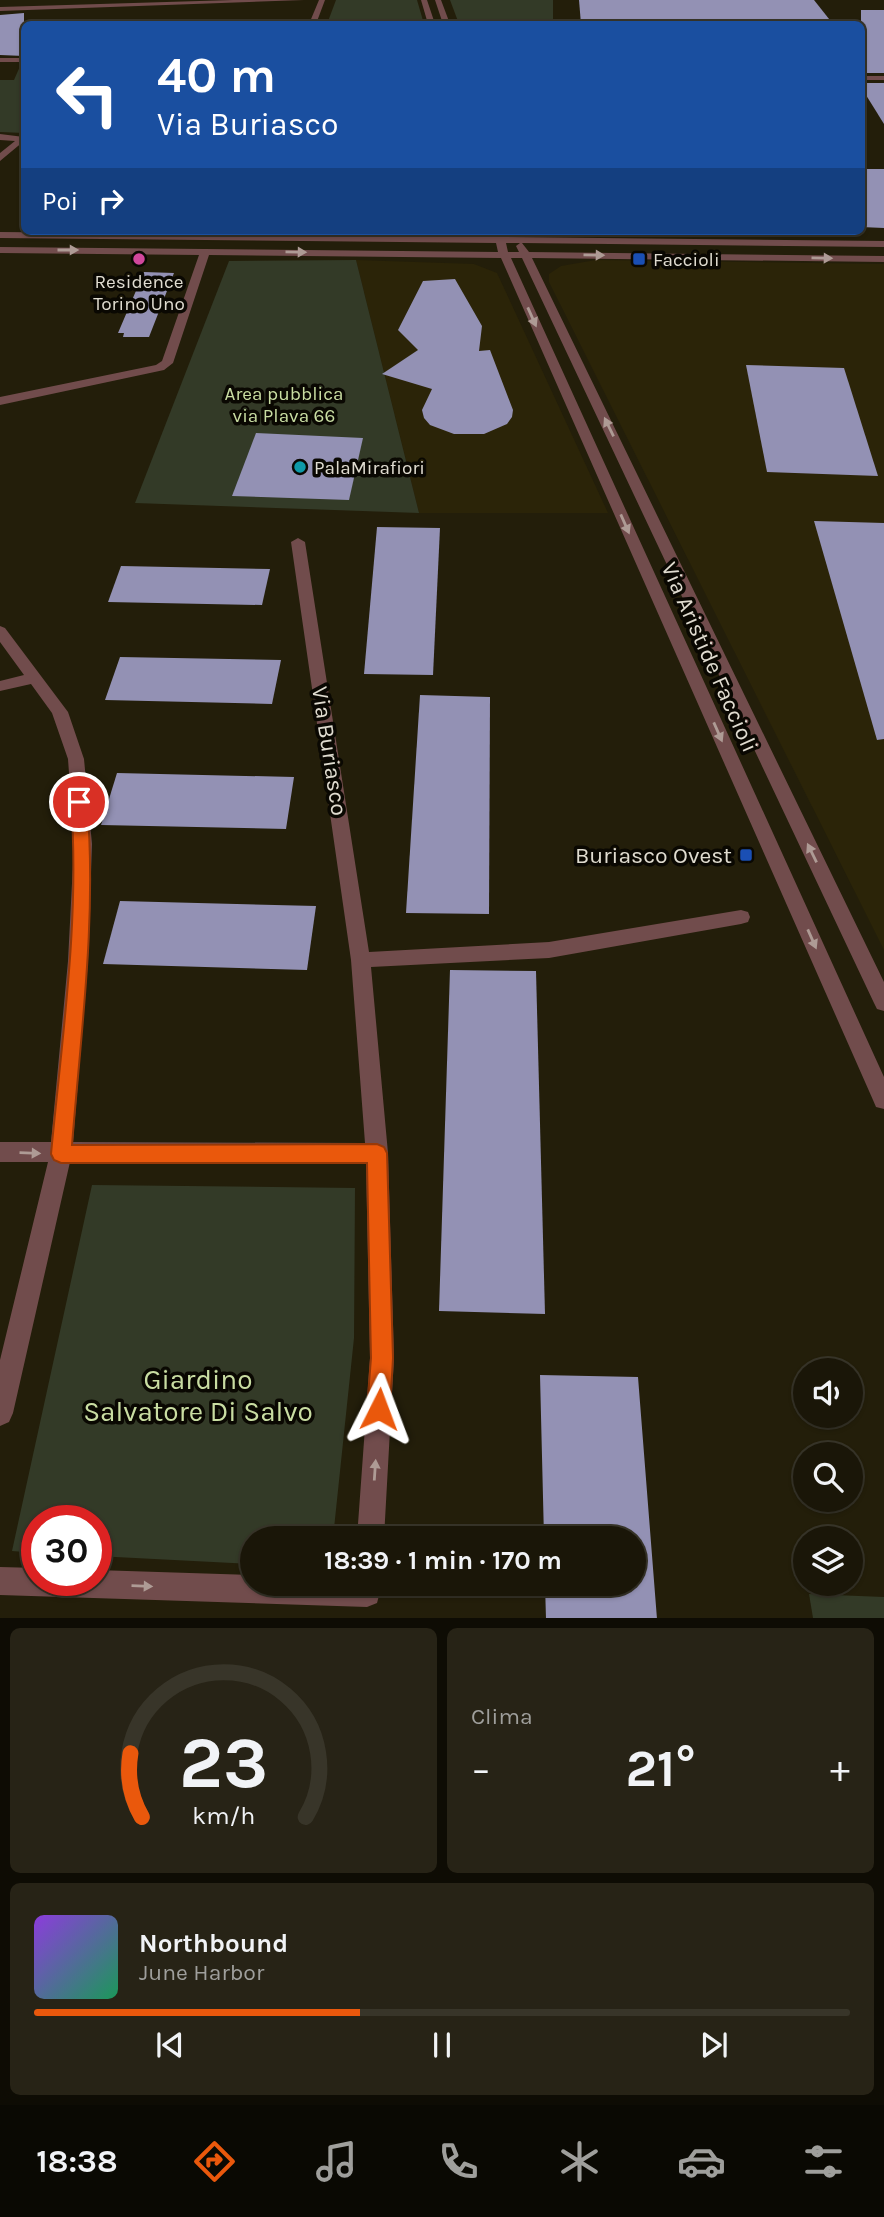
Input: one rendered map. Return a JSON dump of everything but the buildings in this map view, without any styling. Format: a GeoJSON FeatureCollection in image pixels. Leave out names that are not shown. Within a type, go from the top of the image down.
{"type":"FeatureCollection","features":[{"type":"Feature","properties":{"kind":"street"},"geometry":{"type":"LineString","coordinates":[[0,9],[301,0]]}},
{"type":"Feature","properties":{"kind":"street"},"geometry":{"type":"LineString","coordinates":[[313,21],[322,0]]}},
{"type":"Feature","properties":{"kind":"street"},"geometry":{"type":"LineString","coordinates":[[424,0],[431,21]]}},
{"type":"Feature","properties":{"kind":"street"},"geometry":{"type":"LineString","coordinates":[[438,0],[446,21]]}},
{"type":"Feature","properties":{"kind":"street"},"geometry":{"type":"LineString","coordinates":[[0,60],[21,60]]}},
{"type":"Feature","properties":{"kind":"street"},"geometry":{"type":"LineString","coordinates":[[865,78],[884,78]]}},
{"type":"Feature","properties":{"kind":"street"},"geometry":{"type":"LineString","coordinates":[[0,137],[21,138]]}},
{"type":"Feature","properties":{"kind":"street"},"geometry":{"type":"LineString","coordinates":[[0,158],[21,139]]}},
{"type":"Feature","properties":{"kind":"street"},"geometry":{"type":"LineString","coordinates":[[0,235],[500,242],[526,254],[884,259]]}},
{"type":"Feature","properties":{"kind":"street"},"geometry":{"type":"LineString","coordinates":[[0,250],[249,252],[500,242],[517,235],[884,244]]}},
{"type":"Feature","properties":{"kind":"street","name":"Via Aristide Faccioli"},"geometry":{"type":"LineString","coordinates":[[517,235],[884,1003]]}},
{"type":"Feature","properties":{"kind":"street"},"geometry":{"type":"LineString","coordinates":[[249,252],[253,237]]}},
{"type":"Feature","properties":{"kind":"street","name":"Via Aristide Faccioli"},"geometry":{"type":"LineString","coordinates":[[500,242],[884,1100]]}},
{"type":"Feature","properties":{"kind":"street"},"geometry":{"type":"LineString","coordinates":[[0,401],[160,368],[166,363],[205,251]]}},
{"type":"Feature","properties":{"kind":"street","name":"Via Buriasco"},"geometry":{"type":"LineString","coordinates":[[298,542],[361,960],[377,1153],[382,1358],[372,1526]]}},
{"type":"Feature","properties":{"kind":"street"},"geometry":{"type":"LineString","coordinates":[[0,631],[60,712],[76,759],[83,845],[78,961],[61,1154],[0,1413]]}},
{"type":"Feature","properties":{"kind":"street"},"geometry":{"type":"LineString","coordinates":[[0,686],[33,678]]}},
{"type":"Feature","properties":{"kind":"street"},"geometry":{"type":"LineString","coordinates":[[361,960],[549,950],[741,917]]}},
{"type":"Feature","properties":{"kind":"street"},"geometry":{"type":"LineString","coordinates":[[0,1152],[377,1153]]}},
{"type":"Feature","properties":{"kind":"street"},"geometry":{"type":"LineString","coordinates":[[0,1581],[240,1589]]}},
{"type":"Feature","properties":{"kind":"shaded area"},"geometry":{"type":"Polygon","coordinates":[[[356,260],[474,264],[497,273],[608,513],[419,513],[356,260]]]}},
{"type":"Feature","properties":{"kind":"shaded area"},"geometry":{"type":"Polygon","coordinates":[[[596,260],[884,264],[884,950],[549,282],[549,274],[561,266],[596,260]]]}},
{"type":"Feature","properties":{"kind":"green space"},"geometry":{"type":"Polygon","coordinates":[[[336,0],[417,0],[423,21],[328,21],[336,0]]]}},
{"type":"Feature","properties":{"kind":"green space"},"geometry":{"type":"Polygon","coordinates":[[[450,0],[553,0],[553,21],[458,21],[450,0]]]}},
{"type":"Feature","properties":{"kind":"green space"},"geometry":{"type":"Polygon","coordinates":[[[21,64],[21,133],[0,132],[0,80],[14,80],[21,64]]]}},
{"type":"Feature","properties":{"kind":"green space","name":"Area pubblica via Plava 66"},"geometry":{"type":"Polygon","coordinates":[[[356,260],[419,513],[135,503],[229,261],[356,260]]]}},
{"type":"Feature","properties":{"kind":"green space","name":"Giardino Salvatore Di Salvo"},"geometry":{"type":"Polygon","coordinates":[[[92,1185],[355,1188],[354,1338],[334,1526],[240,1526],[240,1563],[112,1557],[112,1505],[22,1505],[92,1185]]]}},
{"type":"Feature","properties":{"kind":"green space","name":"Giardino Salvatore Di Salvo"},"geometry":{"type":"Polygon","coordinates":[[[21,1510],[21,1552],[12,1551],[21,1510]]]}},
{"type":"Feature","properties":{"kind":"green space"},"geometry":{"type":"Polygon","coordinates":[[[809,1596],[884,1597],[884,1618],[813,1618],[809,1596]]]}},
{"type":"Feature","properties":{"kind":"place","name":"Residence Torino Uno"},"geometry":{"type":"Point","coordinates":[139,259]}},
{"type":"Feature","properties":{"kind":"place","name":"Faccioli"},"geometry":{"type":"Point","coordinates":[639,259]}},
{"type":"Feature","properties":{"kind":"place","name":"PalaMirafiori"},"geometry":{"type":"Point","coordinates":[300,467]}},
{"type":"Feature","properties":{"kind":"place","name":"Buriasco Ovest"},"geometry":{"type":"Point","coordinates":[746,855]}},
{"type":"Feature","properties":{"kind":"route"},"geometry":{"type":"LineString","coordinates":[[79,802],[83,845],[78,961],[61,1154],[377,1153],[382,1358],[379,1409]]}}]}
